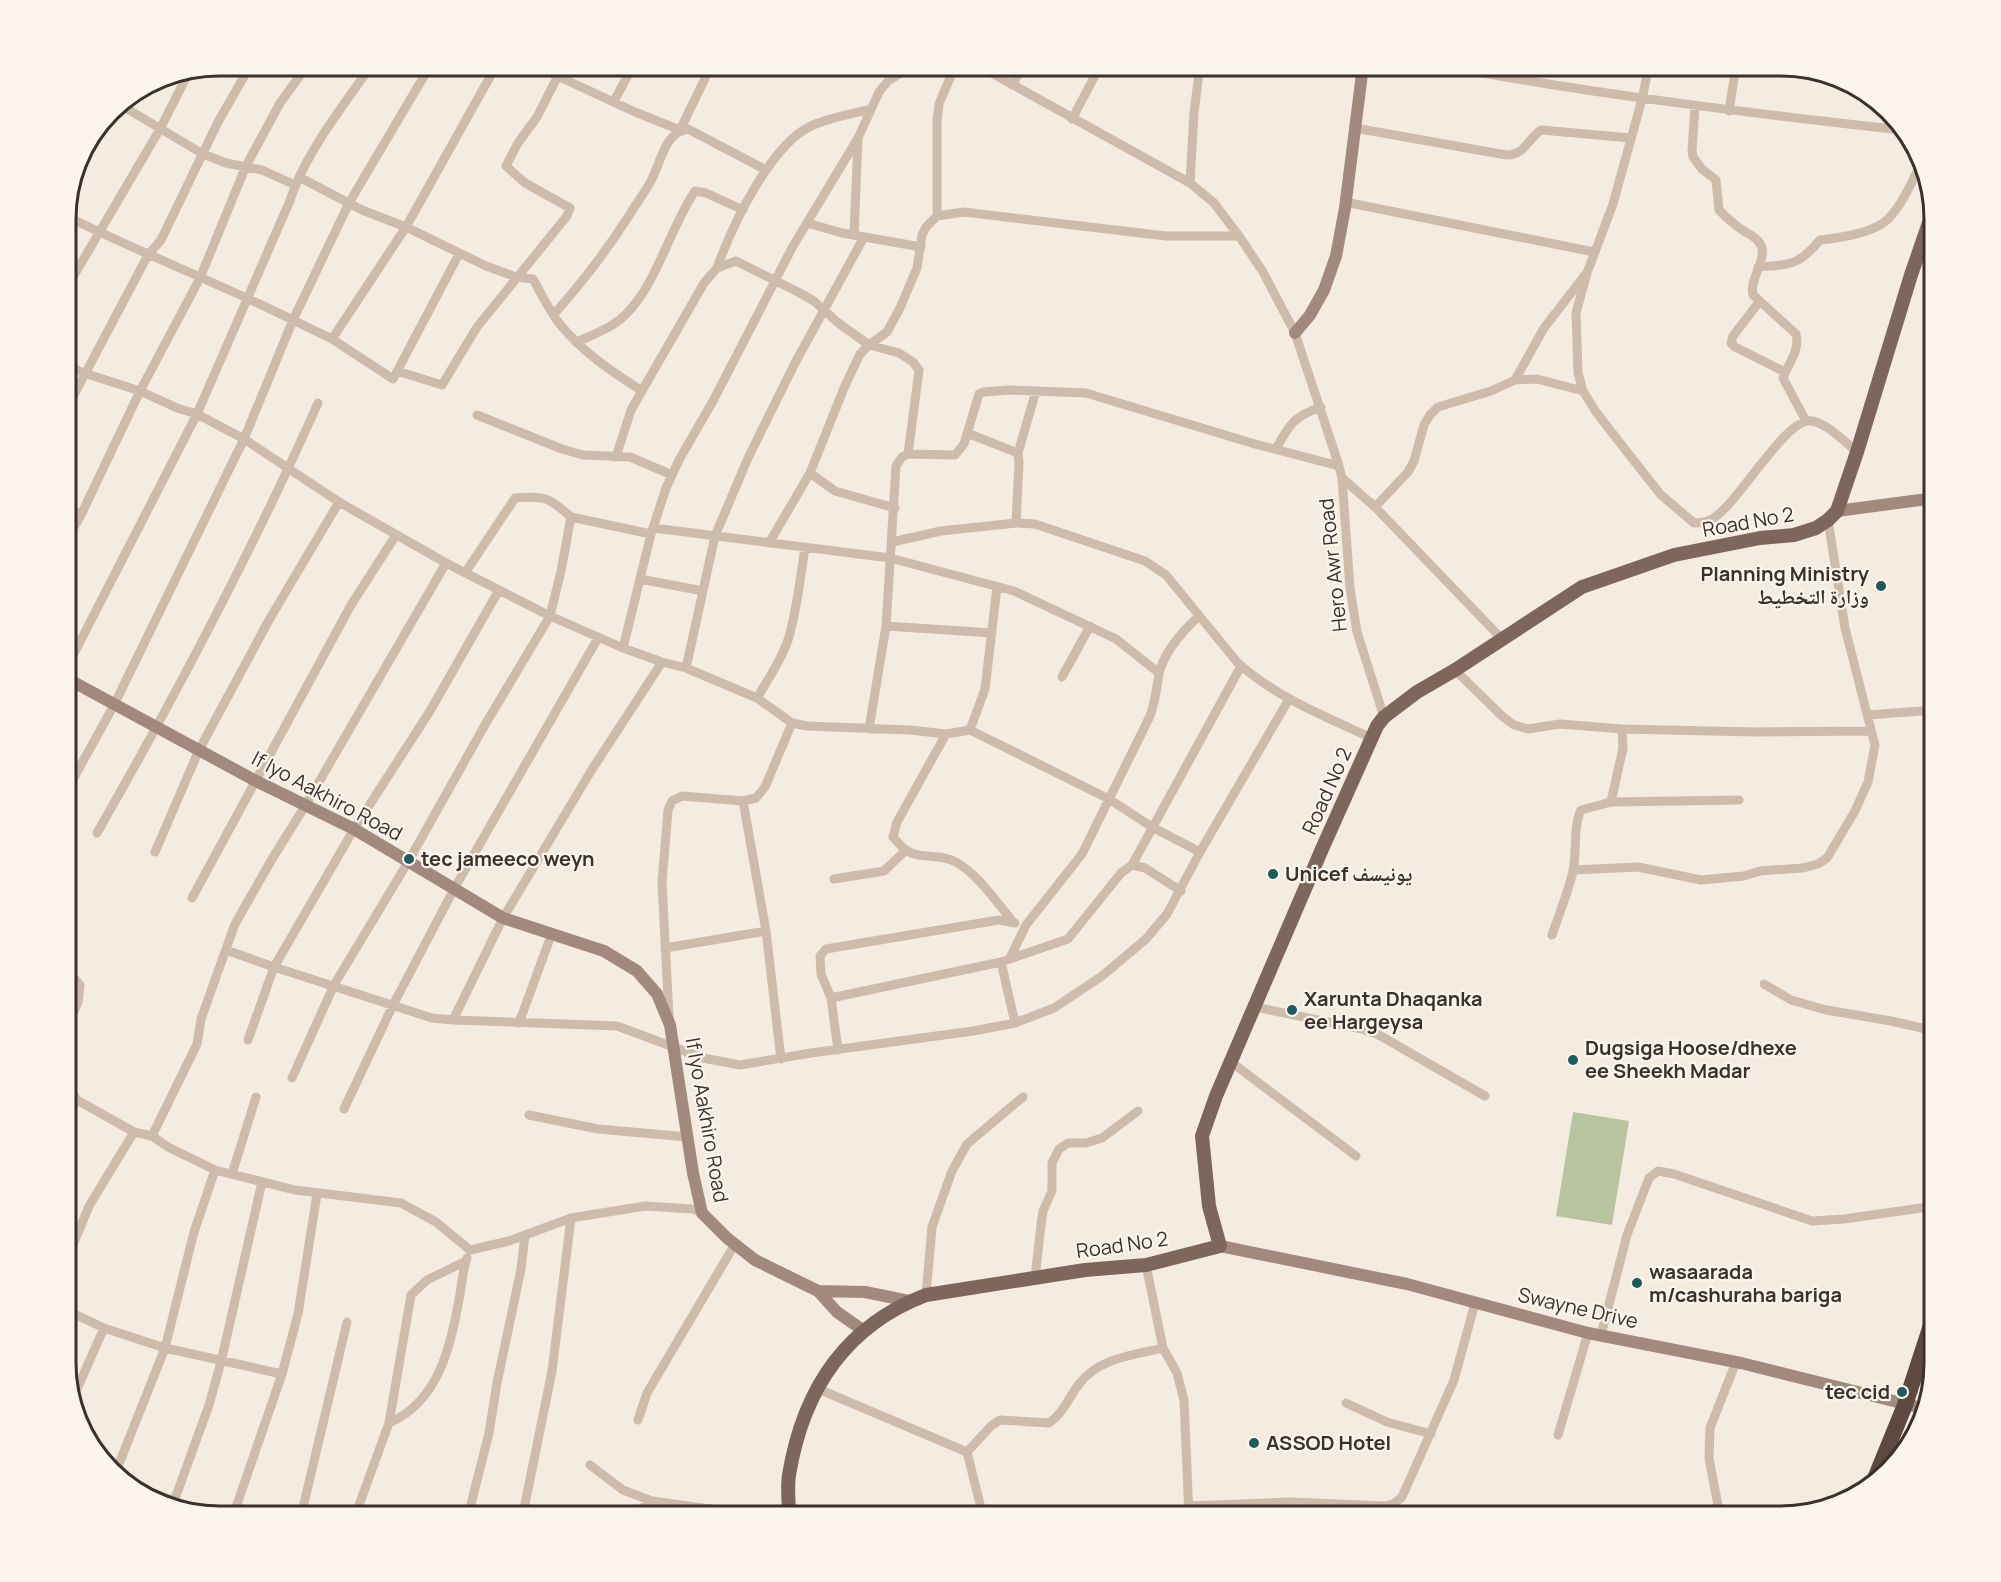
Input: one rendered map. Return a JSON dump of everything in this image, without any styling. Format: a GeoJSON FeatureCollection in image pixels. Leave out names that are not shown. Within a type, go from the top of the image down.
{"type":"FeatureCollection","features":[{"type":"Feature","properties":{"kind":"highway"},"geometry":{"type":"LineString","coordinates":[[1880,1466],[1905,1405],[1924,1347]]}},
{"type":"Feature","properties":{"kind":"main road"},"geometry":{"type":"LineString","coordinates":[[1832,515],[1857,452],[1924,237]]}},
{"type":"Feature","properties":{"kind":"main road","name":"Road No 2"},"geometry":{"type":"LineString","coordinates":[[789,1506],[789,1476],[805,1414],[816,1388],[849,1343],[885,1315],[926,1294],[1085,1270],[1146,1265],[1220,1246],[1209,1206],[1202,1136],[1322,849],[1372,738],[1384,717],[1417,692],[1455,670],[1582,587],[1674,555],[1760,538],[1794,535],[1816,528],[1832,515]]}},
{"type":"Feature","properties":{"kind":"street","name":"Hero Awr Road"},"geometry":{"type":"LineString","coordinates":[[997,76],[1190,183],[1214,203],[1263,272],[1295,333],[1339,466],[1342,478],[1350,588],[1357,632],[1384,717]]}},
{"type":"Feature","properties":{"kind":"street"},"geometry":{"type":"LineString","coordinates":[[1012,85],[1017,76]]}},
{"type":"Feature","properties":{"kind":"street"},"geometry":{"type":"LineString","coordinates":[[1072,119],[1094,76]]}},
{"type":"Feature","properties":{"kind":"street"},"geometry":{"type":"LineString","coordinates":[[1190,183],[1199,76]]}},
{"type":"Feature","properties":{"kind":"street"},"geometry":{"type":"LineString","coordinates":[[1295,333],[1310,315],[1324,290],[1336,256],[1362,76]]}},
{"type":"Feature","properties":{"kind":"street"},"geometry":{"type":"LineString","coordinates":[[1504,76],[1729,111],[1892,129]]}},
{"type":"Feature","properties":{"kind":"street"},"geometry":{"type":"LineString","coordinates":[[1647,76],[1613,204],[1594,252],[1576,314],[1578,373],[1583,391],[1596,412],[1661,495],[1694,523],[1714,518],[1728,506],[1788,434],[1806,421],[1820,424],[1857,452]]}},
{"type":"Feature","properties":{"kind":"street"},"geometry":{"type":"LineString","coordinates":[[1729,111],[1734,76]]}},
{"type":"Feature","properties":{"kind":"street"},"geometry":{"type":"LineString","coordinates":[[77,388],[148,255],[161,240],[218,123],[244,77]]}},
{"type":"Feature","properties":{"kind":"street"},"geometry":{"type":"LineString","coordinates":[[77,522],[140,391],[200,278],[246,166],[280,103],[298,77]]}},
{"type":"Feature","properties":{"kind":"street"},"geometry":{"type":"LineString","coordinates":[[77,648],[197,414],[307,160],[364,77]]}},
{"type":"Feature","properties":{"kind":"street"},"geometry":{"type":"LineString","coordinates":[[77,772],[114,705],[244,439],[293,320],[349,203],[424,77]]}},
{"type":"Feature","properties":{"kind":"street"},"geometry":{"type":"LineString","coordinates":[[332,339],[406,227],[490,77]]}},
{"type":"Feature","properties":{"kind":"street"},"geometry":{"type":"LineString","coordinates":[[397,371],[442,385],[477,327],[567,216],[570,208],[525,183],[506,166],[518,143],[537,117],[557,77],[680,130]]}},
{"type":"Feature","properties":{"kind":"street"},"geometry":{"type":"LineString","coordinates":[[614,101],[627,77]]}},
{"type":"Feature","properties":{"kind":"street"},"geometry":{"type":"LineString","coordinates":[[680,130],[706,77]]}},
{"type":"Feature","properties":{"kind":"street"},"geometry":{"type":"LineString","coordinates":[[623,648],[653,531],[672,475],[713,401],[774,280],[858,138],[879,92],[895,77]]}},
{"type":"Feature","properties":{"kind":"street"},"geometry":{"type":"LineString","coordinates":[[937,216],[937,121],[939,104],[951,77]]}},
{"type":"Feature","properties":{"kind":"street"},"geometry":{"type":"LineString","coordinates":[[77,270],[160,129],[184,81]]}},
{"type":"Feature","properties":{"kind":"street"},"geometry":{"type":"LineString","coordinates":[[1695,106],[1693,157],[1702,169],[1716,180],[1719,210],[1740,229],[1758,240],[1763,254],[1751,289],[1753,295],[1796,334],[1798,343],[1796,351],[1783,378],[1806,421]]}},
{"type":"Feature","properties":{"kind":"street"},"geometry":{"type":"LineString","coordinates":[[128,109],[203,154],[226,163],[262,170],[297,181],[406,227],[486,266],[516,277],[533,279],[554,314],[577,342],[600,364],[642,391]]}},
{"type":"Feature","properties":{"kind":"street"},"geometry":{"type":"LineString","coordinates":[[616,457],[631,410],[704,283],[717,268],[743,210],[766,170],[793,139],[812,126],[871,109]]}},
{"type":"Feature","properties":{"kind":"street"},"geometry":{"type":"LineString","coordinates":[[1355,128],[1506,155],[1520,153],[1530,138],[1541,130],[1631,138]]}},
{"type":"Feature","properties":{"kind":"street"},"geometry":{"type":"LineString","coordinates":[[554,314],[605,252],[652,180],[672,135],[680,130],[688,129],[766,170]]}},
{"type":"Feature","properties":{"kind":"street"},"geometry":{"type":"LineString","coordinates":[[854,235],[858,138]]}},
{"type":"Feature","properties":{"kind":"street"},"geometry":{"type":"LineString","coordinates":[[1758,267],[1794,263],[1809,253],[1820,240],[1841,238],[1886,221],[1917,172]]}},
{"type":"Feature","properties":{"kind":"street"},"geometry":{"type":"LineString","coordinates":[[577,342],[611,326],[626,314],[643,294],[681,213],[695,191],[706,193],[743,210]]}},
{"type":"Feature","properties":{"kind":"street"},"geometry":{"type":"LineString","coordinates":[[1345,202],[1594,252]]}},
{"type":"Feature","properties":{"kind":"street"},"geometry":{"type":"LineString","coordinates":[[769,543],[810,472],[860,354],[887,332],[900,308],[917,268],[922,235],[929,223],[937,216],[964,212],[1166,236],[1239,236]]}},
{"type":"Feature","properties":{"kind":"street"},"geometry":{"type":"LineString","coordinates":[[77,221],[148,255],[247,297],[332,339],[393,379],[459,254]]}},
{"type":"Feature","properties":{"kind":"street"},"geometry":{"type":"LineString","coordinates":[[807,224],[921,247]]}},
{"type":"Feature","properties":{"kind":"street"},"geometry":{"type":"LineString","coordinates":[[686,668],[715,536],[748,458],[864,237]]}},
{"type":"Feature","properties":{"kind":"street"},"geometry":{"type":"LineString","coordinates":[[717,268],[736,261],[800,293],[869,345],[899,353],[913,362],[919,370],[908,454]]}},
{"type":"Feature","properties":{"kind":"street"},"geometry":{"type":"LineString","coordinates":[[1515,381],[1544,328],[1587,273]]}},
{"type":"Feature","properties":{"kind":"street"},"geometry":{"type":"LineString","coordinates":[[1759,302],[1733,336],[1731,343],[1785,372]]}},
{"type":"Feature","properties":{"kind":"street"},"geometry":{"type":"LineString","coordinates":[[77,370],[140,391],[177,408],[197,414],[244,439],[339,502],[465,573],[598,638],[662,662],[686,668],[757,698],[792,723],[807,726],[910,730],[946,734],[970,730],[1109,799],[1152,827],[1200,852]]}},
{"type":"Feature","properties":{"kind":"street"},"geometry":{"type":"LineString","coordinates":[[1375,507],[1408,472],[1414,461],[1424,425],[1430,414],[1438,407],[1515,381],[1537,379],[1583,391]]}},
{"type":"Feature","properties":{"kind":"street"},"geometry":{"type":"LineString","coordinates":[[869,729],[886,626],[896,466],[902,457],[908,454],[955,454],[964,444],[979,394],[1010,390],[1086,393],[1339,466]]}},
{"type":"Feature","properties":{"kind":"street"},"geometry":{"type":"LineString","coordinates":[[1016,523],[1018,453],[1036,391]]}},
{"type":"Feature","properties":{"kind":"street"},"geometry":{"type":"LineString","coordinates":[[97,833],[157,728],[289,469],[318,403]]}},
{"type":"Feature","properties":{"kind":"street"},"geometry":{"type":"LineString","coordinates":[[1276,449],[1288,428],[1296,420],[1304,413],[1321,407]]}},
{"type":"Feature","properties":{"kind":"street"},"geometry":{"type":"LineString","coordinates":[[477,415],[562,449],[583,454],[630,457],[672,475]]}},
{"type":"Feature","properties":{"kind":"street"},"geometry":{"type":"LineString","coordinates":[[967,433],[1018,453]]}},
{"type":"Feature","properties":{"kind":"street"},"geometry":{"type":"LineString","coordinates":[[810,472],[836,491],[895,508]]}},
{"type":"Feature","properties":{"kind":"street"},"geometry":{"type":"LineString","coordinates":[[1342,478],[1375,507],[1502,638]]}},
{"type":"Feature","properties":{"kind":"street"},"geometry":{"type":"LineString","coordinates":[[465,573],[515,498],[535,496],[554,501],[571,517],[653,531],[715,536],[890,558],[1014,591],[1116,639],[1159,673]]}},
{"type":"Feature","properties":{"kind":"street"},"geometry":{"type":"LineString","coordinates":[[1573,870],[1638,867],[1701,880],[1744,876],[1760,871],[1803,868],[1818,864],[1827,858],[1855,811],[1868,782],[1875,745],[1845,628],[1832,515],[1924,500]]}},
{"type":"Feature","properties":{"kind":"street"},"geometry":{"type":"LineString","coordinates":[[155,852],[199,750],[268,620],[339,502]]}},
{"type":"Feature","properties":{"kind":"street"},"geometry":{"type":"LineString","coordinates":[[77,513],[81,515]]}},
{"type":"Feature","properties":{"kind":"street"},"geometry":{"type":"LineString","coordinates":[[292,1078],[334,986],[550,616],[571,517]]}},
{"type":"Feature","properties":{"kind":"street"},"geometry":{"type":"LineString","coordinates":[[892,542],[941,531],[1016,523],[1035,524],[1145,561],[1166,575],[1241,666],[1290,699],[1372,738]]}},
{"type":"Feature","properties":{"kind":"street"},"geometry":{"type":"LineString","coordinates":[[192,898],[351,605],[396,535]]}},
{"type":"Feature","properties":{"kind":"street"},"geometry":{"type":"LineString","coordinates":[[757,698],[788,641],[794,617],[804,548]]}},
{"type":"Feature","properties":{"kind":"street"},"geometry":{"type":"LineString","coordinates":[[152,1136],[197,1044],[201,1019],[235,924],[446,563]]}},
{"type":"Feature","properties":{"kind":"street"},"geometry":{"type":"LineString","coordinates":[[640,579],[703,591]]}},
{"type":"Feature","properties":{"kind":"street"},"geometry":{"type":"LineString","coordinates":[[970,730],[985,689],[997,587]]}},
{"type":"Feature","properties":{"kind":"street"},"geometry":{"type":"LineString","coordinates":[[248,1040],[274,968],[354,829],[429,711],[499,590]]}},
{"type":"Feature","properties":{"kind":"street"},"geometry":{"type":"LineString","coordinates":[[1015,1023],[1005,960],[1026,925],[1082,854],[1150,716],[1158,692],[1159,673],[1170,649],[1184,630],[1199,616]]}},
{"type":"Feature","properties":{"kind":"street"},"geometry":{"type":"LineString","coordinates":[[886,626],[992,633]]}},
{"type":"Feature","properties":{"kind":"street"},"geometry":{"type":"LineString","coordinates":[[1062,676],[1090,626]]}},
{"type":"Feature","properties":{"kind":"street"},"geometry":{"type":"LineString","coordinates":[[344,1110],[393,1005],[454,889],[598,638]]}},
{"type":"Feature","properties":{"kind":"street"},"geometry":{"type":"LineString","coordinates":[[453,1020],[502,918],[591,771],[662,662]]}},
{"type":"Feature","properties":{"kind":"street"},"geometry":{"type":"LineString","coordinates":[[831,998],[1005,960],[1068,939],[1121,873],[1132,865],[1241,666]]}},
{"type":"Feature","properties":{"kind":"street"},"geometry":{"type":"LineString","coordinates":[[1455,670],[1514,725],[1528,729],[1560,724],[1622,729],[1756,732],[1872,731]]}},
{"type":"Feature","properties":{"kind":"street","name":"If Iyo Aakhiro Road"},"geometry":{"type":"LineString","coordinates":[[77,684],[256,781],[354,829],[502,918],[604,951],[637,972],[657,994],[670,1025],[702,1213],[755,1260],[818,1292]]}},
{"type":"Feature","properties":{"kind":"street"},"geometry":{"type":"LineString","coordinates":[[226,950],[274,968],[432,1018],[617,1026],[703,1058],[740,1065],[1015,1023],[1054,1008],[1102,976],[1146,939],[1167,914],[1181,891],[1200,852],[1290,699]]}},
{"type":"Feature","properties":{"kind":"street"},"geometry":{"type":"LineString","coordinates":[[1867,714],[1924,711]]}},
{"type":"Feature","properties":{"kind":"street"},"geometry":{"type":"LineString","coordinates":[[670,1025],[662,882],[668,810],[672,801],[682,796],[743,801],[756,798],[765,787],[792,723]]}},
{"type":"Feature","properties":{"kind":"street"},"geometry":{"type":"LineString","coordinates":[[1611,802],[1623,748],[1622,729]]}},
{"type":"Feature","properties":{"kind":"street"},"geometry":{"type":"LineString","coordinates":[[946,734],[897,822],[893,837],[906,850],[916,855],[934,855],[954,860],[974,874],[1014,923]]}},
{"type":"Feature","properties":{"kind":"street"},"geometry":{"type":"LineString","coordinates":[[1552,935],[1573,870],[1577,818],[1581,810],[1611,802],[1739,800]]}},
{"type":"Feature","properties":{"kind":"street"},"geometry":{"type":"LineString","coordinates":[[743,801],[766,931],[781,1059]]}},
{"type":"Feature","properties":{"kind":"street"},"geometry":{"type":"LineString","coordinates":[[834,879],[884,871],[906,850]]}},
{"type":"Feature","properties":{"kind":"street"},"geometry":{"type":"LineString","coordinates":[[1132,865],[1145,868],[1181,891]]}},
{"type":"Feature","properties":{"kind":"street"},"geometry":{"type":"LineString","coordinates":[[838,1050],[831,998],[821,974],[820,956],[826,950],[999,920],[1026,925]]}},
{"type":"Feature","properties":{"kind":"street"},"geometry":{"type":"LineString","coordinates":[[665,948],[766,931]]}},
{"type":"Feature","properties":{"kind":"street"},"geometry":{"type":"LineString","coordinates":[[519,1023],[552,933]]}},
{"type":"Feature","properties":{"kind":"street"},"geometry":{"type":"LineString","coordinates":[[77,982],[80,985],[77,1004]]}},
{"type":"Feature","properties":{"kind":"street"},"geometry":{"type":"LineString","coordinates":[[1764,984],[1791,1000],[1826,1010],[1924,1028]]}},
{"type":"Feature","properties":{"kind":"street"},"geometry":{"type":"LineString","coordinates":[[1255,1008],[1362,1029],[1379,1035],[1485,1096]]}},
{"type":"Feature","properties":{"kind":"street"},"geometry":{"type":"LineString","coordinates":[[1231,1062],[1356,1156]]}},
{"type":"Feature","properties":{"kind":"street"},"geometry":{"type":"LineString","coordinates":[[232,1174],[256,1097]]}},
{"type":"Feature","properties":{"kind":"street"},"geometry":{"type":"LineString","coordinates":[[926,1294],[932,1227],[952,1171],[967,1144],[1023,1097]]}},
{"type":"Feature","properties":{"kind":"street"},"geometry":{"type":"LineString","coordinates":[[77,1100],[134,1132],[152,1136],[168,1148],[215,1170],[317,1194],[401,1203],[436,1222],[470,1250]]}},
{"type":"Feature","properties":{"kind":"street"},"geometry":{"type":"LineString","coordinates":[[1035,1278],[1043,1211],[1052,1191],[1052,1163],[1059,1149],[1068,1143],[1086,1143],[1102,1138],[1138,1111]]}},
{"type":"Feature","properties":{"kind":"street"},"geometry":{"type":"LineString","coordinates":[[530,1115],[598,1129],[688,1137]]}},
{"type":"Feature","properties":{"kind":"street"},"geometry":{"type":"LineString","coordinates":[[77,1235],[89,1206],[134,1132]]}},
{"type":"Feature","properties":{"kind":"street"},"geometry":{"type":"LineString","coordinates":[[119,1465],[165,1348],[194,1232],[215,1170]]}},
{"type":"Feature","properties":{"kind":"street"},"geometry":{"type":"LineString","coordinates":[[1602,1335],[1626,1235],[1649,1178],[1658,1171],[1674,1174],[1812,1221],[1844,1219],[1924,1208]]}},
{"type":"Feature","properties":{"kind":"street"},"geometry":{"type":"LineString","coordinates":[[175,1499],[209,1405],[221,1362],[262,1182]]}},
{"type":"Feature","properties":{"kind":"street"},"geometry":{"type":"LineString","coordinates":[[236,1506],[282,1374],[298,1314],[317,1194]]}},
{"type":"Feature","properties":{"kind":"street"},"geometry":{"type":"LineString","coordinates":[[470,1250],[525,1235],[572,1218],[645,1206],[693,1209],[702,1213]]}},
{"type":"Feature","properties":{"kind":"street"},"geometry":{"type":"LineString","coordinates":[[525,1506],[552,1371],[572,1218]]}},
{"type":"Feature","properties":{"kind":"street"},"geometry":{"type":"LineString","coordinates":[[471,1506],[489,1433],[521,1269],[525,1235]]}},
{"type":"Feature","properties":{"kind":"street"},"geometry":{"type":"LineString","coordinates":[[638,1420],[647,1393],[735,1244]]}},
{"type":"Feature","properties":{"kind":"street","name":"Swayne Drive"},"geometry":{"type":"LineString","coordinates":[[1220,1246],[1407,1284],[1588,1333],[1736,1362],[1918,1407]]}},
{"type":"Feature","properties":{"kind":"street"},"geometry":{"type":"LineString","coordinates":[[389,1423],[403,1417],[421,1402],[435,1382],[445,1359],[470,1250]]}},
{"type":"Feature","properties":{"kind":"street"},"geometry":{"type":"LineString","coordinates":[[359,1506],[389,1423],[411,1295],[427,1280],[466,1261]]}},
{"type":"Feature","properties":{"kind":"street"},"geometry":{"type":"LineString","coordinates":[[1146,1265],[1163,1348],[1177,1373],[1184,1400],[1189,1506]]}},
{"type":"Feature","properties":{"kind":"street"},"geometry":{"type":"LineString","coordinates":[[818,1292],[866,1292],[909,1301]]}},
{"type":"Feature","properties":{"kind":"street"},"geometry":{"type":"LineString","coordinates":[[818,1292],[837,1311],[864,1331]]}},
{"type":"Feature","properties":{"kind":"street"},"geometry":{"type":"LineString","coordinates":[[1245,1506],[1290,1502],[1386,1506],[1402,1497],[1454,1380],[1475,1303]]}},
{"type":"Feature","properties":{"kind":"street"},"geometry":{"type":"LineString","coordinates":[[77,1315],[104,1328],[165,1348],[282,1374]]}},
{"type":"Feature","properties":{"kind":"street"},"geometry":{"type":"LineString","coordinates":[[303,1506],[347,1322]]}},
{"type":"Feature","properties":{"kind":"street"},"geometry":{"type":"LineString","coordinates":[[79,1386],[104,1328]]}},
{"type":"Feature","properties":{"kind":"street"},"geometry":{"type":"LineString","coordinates":[[1558,1435],[1588,1333]]}},
{"type":"Feature","properties":{"kind":"street"},"geometry":{"type":"LineString","coordinates":[[967,1452],[1000,1419],[1049,1423],[1061,1412],[1080,1382],[1101,1364],[1163,1348]]}},
{"type":"Feature","properties":{"kind":"street"},"geometry":{"type":"LineString","coordinates":[[1718,1506],[1709,1458],[1710,1428],[1736,1362]]}},
{"type":"Feature","properties":{"kind":"street"},"geometry":{"type":"LineString","coordinates":[[816,1388],[967,1452]]}},
{"type":"Feature","properties":{"kind":"street"},"geometry":{"type":"LineString","coordinates":[[1346,1403],[1387,1422],[1431,1434]]}},
{"type":"Feature","properties":{"kind":"street"},"geometry":{"type":"LineString","coordinates":[[967,1452],[980,1506]]}},
{"type":"Feature","properties":{"kind":"street"},"geometry":{"type":"LineString","coordinates":[[590,1465],[623,1490],[652,1501],[688,1506]]}},
{"type":"Feature","properties":{"kind":"street"},"geometry":{"type":"LineString","coordinates":[[645,1506],[652,1501]]}},
{"type":"Feature","properties":{"kind":"green space"},"geometry":{"type":"Polygon","coordinates":[[[1573,1112],[1629,1121],[1612,1225],[1556,1216],[1573,1112]]]}},
{"type":"Feature","properties":{"kind":"place","name":"Planning Ministry وزارة التخطيط"},"geometry":{"type":"Point","coordinates":[1881,586]}},
{"type":"Feature","properties":{"kind":"place","name":"tec jameeco weyn"},"geometry":{"type":"Point","coordinates":[409,859]}},
{"type":"Feature","properties":{"kind":"place","name":"Unicef يونيسف"},"geometry":{"type":"Point","coordinates":[1273,874]}},
{"type":"Feature","properties":{"kind":"place","name":"Xarunta Dhaqanka ee Hargeysa"},"geometry":{"type":"Point","coordinates":[1292,1010]}},
{"type":"Feature","properties":{"kind":"place","name":"Dugsiga Hoose/dhexe ee Sheekh Madar"},"geometry":{"type":"Point","coordinates":[1573,1060]}},
{"type":"Feature","properties":{"kind":"place","name":"wasaarada m/cashuraha bariga"},"geometry":{"type":"Point","coordinates":[1637,1283]}},
{"type":"Feature","properties":{"kind":"place","name":"tec cid"},"geometry":{"type":"Point","coordinates":[1902,1392]}},
{"type":"Feature","properties":{"kind":"place","name":"ASSOD Hotel"},"geometry":{"type":"Point","coordinates":[1254,1443]}}]}
